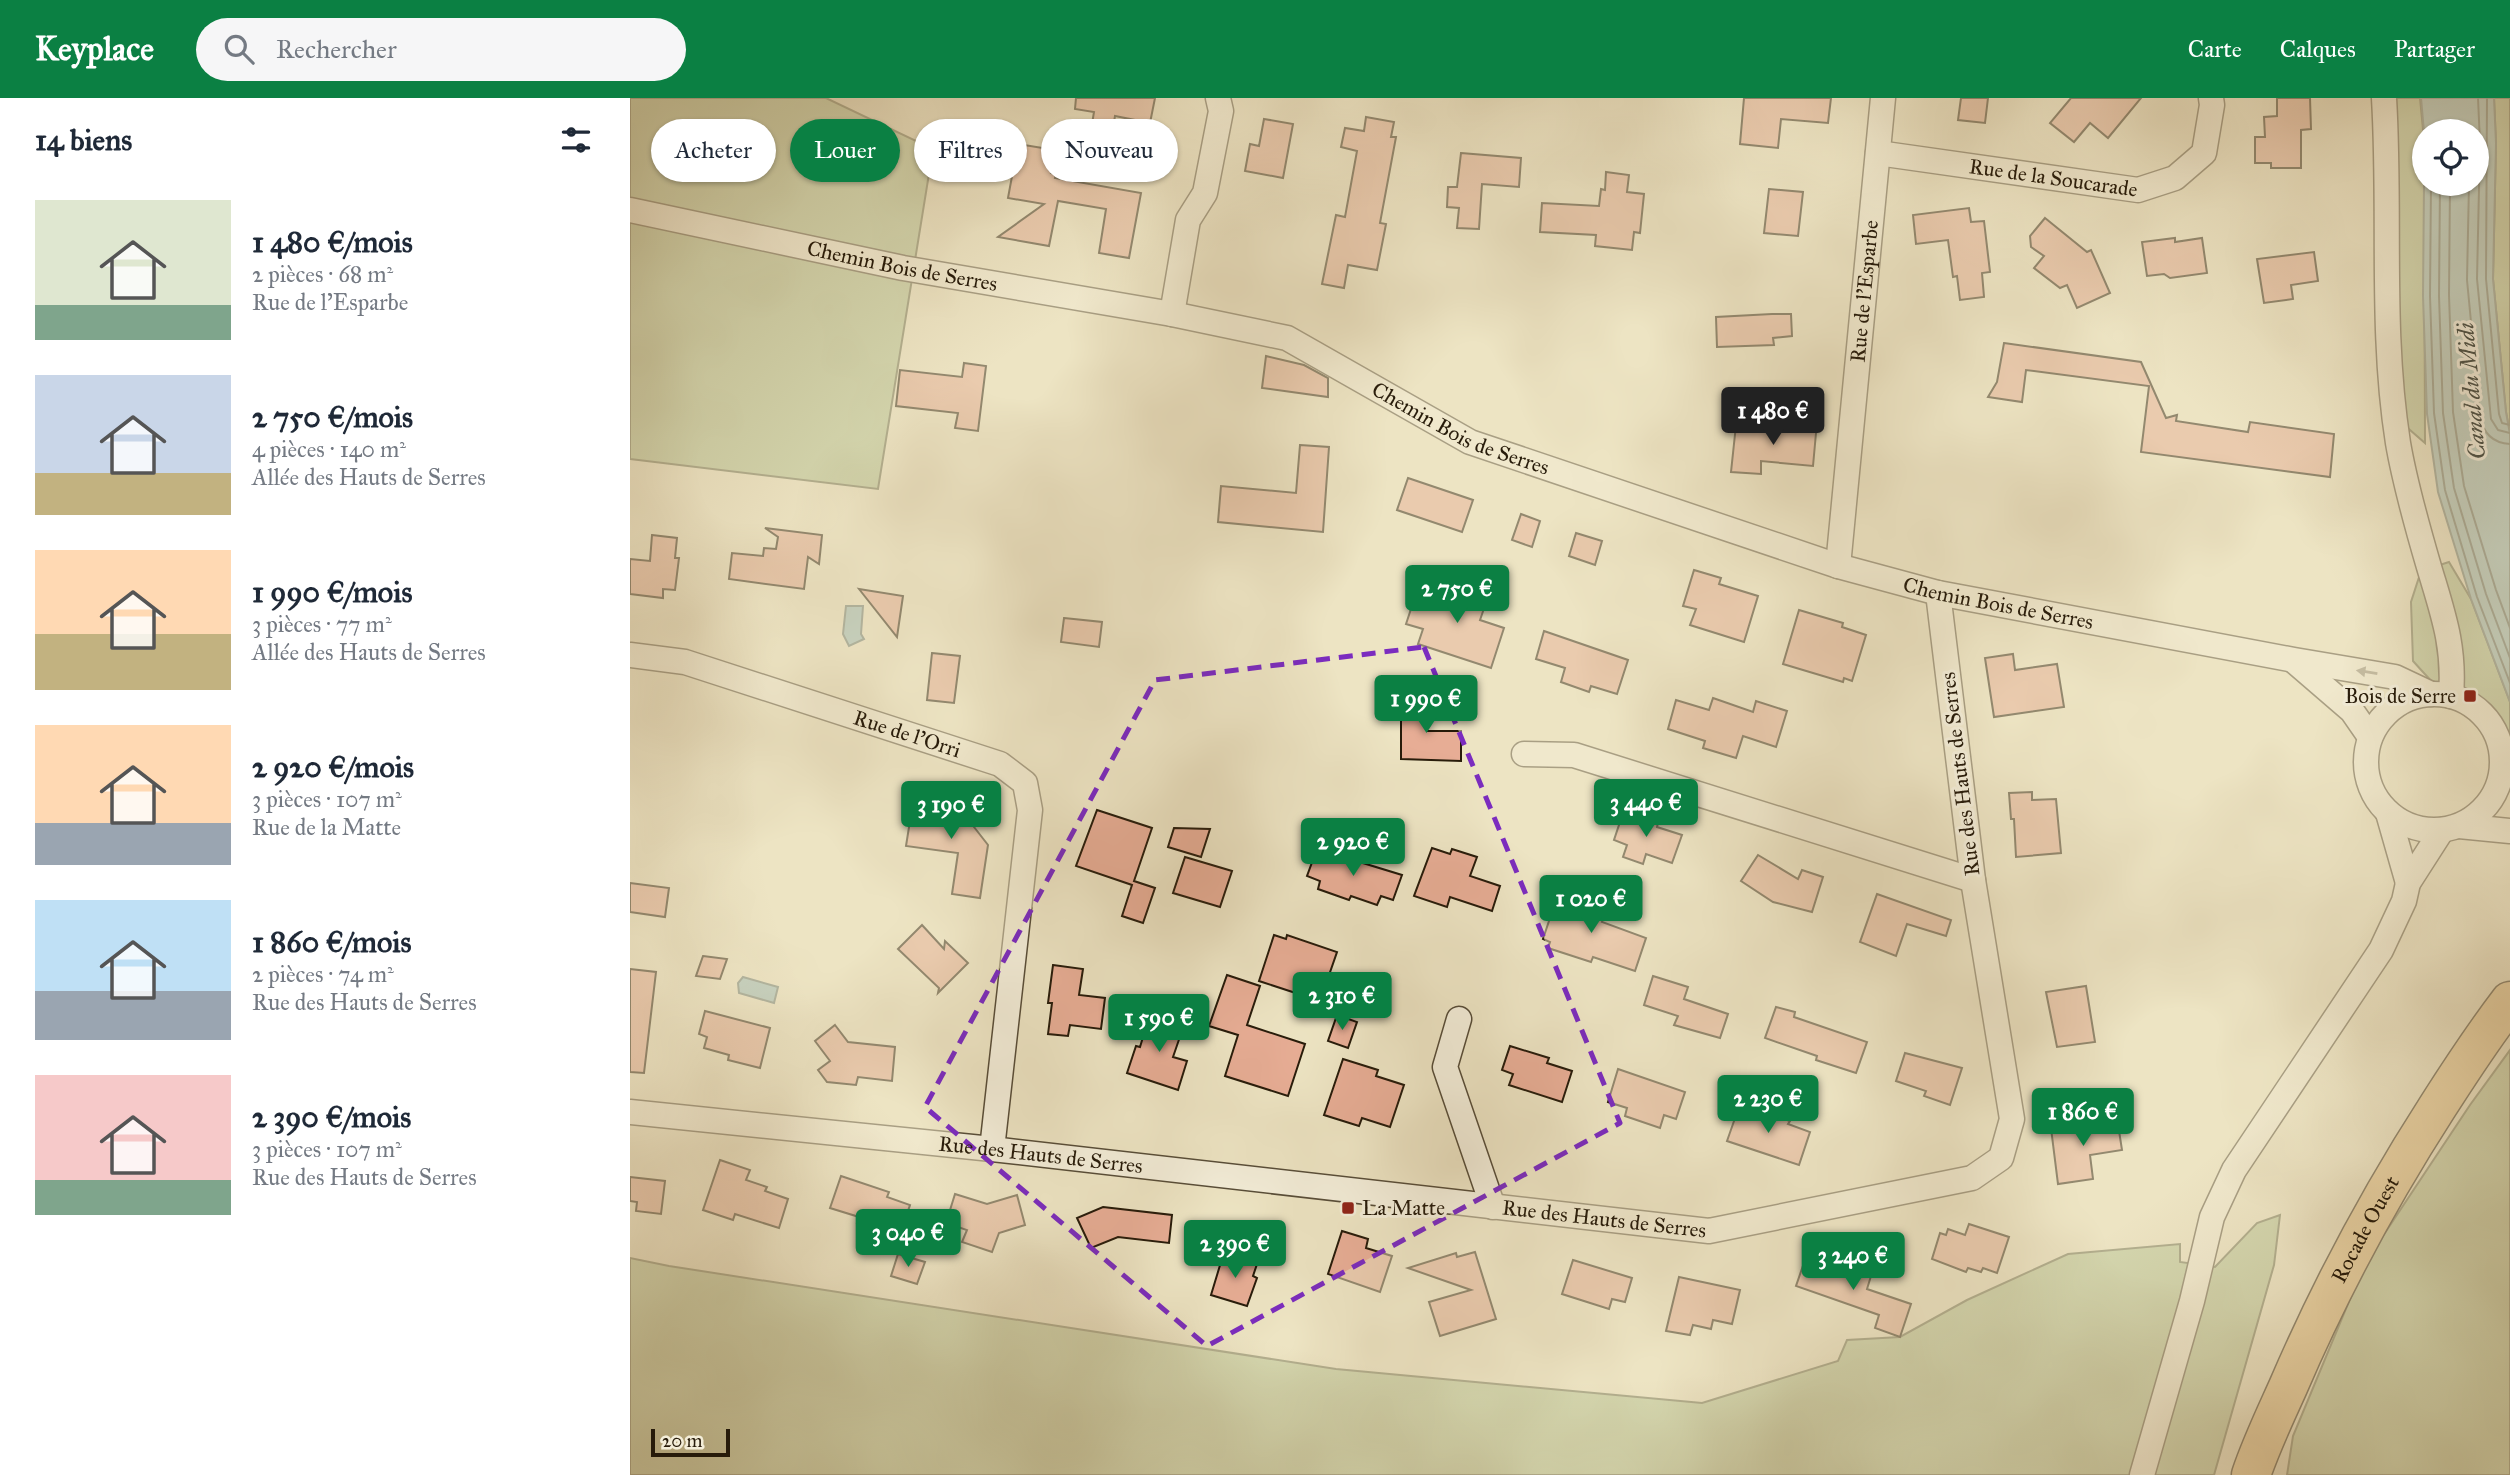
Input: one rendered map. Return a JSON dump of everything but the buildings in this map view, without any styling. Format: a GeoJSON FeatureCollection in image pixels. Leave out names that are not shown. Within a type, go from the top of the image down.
{"type":"FeatureCollection","features":[{"type":"Feature","properties":{"kind":"main road","name":"Rocade Ouest"},"geometry":{"type":"LineString","coordinates":[[2251,1475],[2313,1330],[2367,1223],[2409,1151],[2485,1033],[2510,1001]]}},
{"type":"Feature","properties":{"kind":"street"},"geometry":{"type":"LineString","coordinates":[[1172,314],[1188,220],[1205,193],[1221,111],[1218,98]]}},
{"type":"Feature","properties":{"kind":"street","name":"Rue de l'Esparbe"},"geometry":{"type":"LineString","coordinates":[[1838,566],[1883,98]]}},
{"type":"Feature","properties":{"kind":"street","name":"Rue de la Soucarade"},"geometry":{"type":"LineString","coordinates":[[1878,153],[2138,190],[2175,178],[2204,153],[2211,98]]}},
{"type":"Feature","properties":{"kind":"street"},"geometry":{"type":"LineString","coordinates":[[2384,98],[2388,158],[2388,360],[2398,444],[2418,529],[2450,639],[2452,674],[2441,695]]}},
{"type":"Feature","properties":{"kind":"street","name":"Chemin Bois de Serres"},"geometry":{"type":"LineString","coordinates":[[630,209],[903,268],[1172,314],[1287,338],[1470,442],[1838,566],[1938,593],[2395,677],[2441,695]]}},
{"type":"Feature","properties":{"kind":"street","name":"Rue des Hauts de Serres"},"geometry":{"type":"LineString","coordinates":[[630,1112],[992,1149],[1709,1231],[1972,1178],[2001,1158],[2012,1119],[1972,880],[1938,593]]}},
{"type":"Feature","properties":{"kind":"street","name":"Rue de l'Orri"},"geometry":{"type":"LineString","coordinates":[[630,655],[698,666],[1000,764],[1025,782],[1030,810],[992,1149]]}},
{"type":"Feature","properties":{"kind":"street"},"geometry":{"type":"LineString","coordinates":[[2294,660],[2353,711],[2370,737]]}},
{"type":"Feature","properties":{"kind":"street"},"geometry":{"type":"LineString","coordinates":[[2142,1475],[2192,1301],[2212,1217],[2234,1170],[2381,950],[2404,901],[2408,883],[2451,828],[2478,815],[2505,785],[2497,737],[2486,718],[2470,705],[2441,695],[2412,698],[2395,706],[2380,720],[2370,737],[2365,757],[2367,778],[2375,797],[2388,813],[2405,825],[2425,830],[2451,828],[2510,831]]}},
{"type":"Feature","properties":{"kind":"street"},"geometry":{"type":"LineString","coordinates":[[1524,754],[1574,755],[1972,880]]}},
{"type":"Feature","properties":{"kind":"street"},"geometry":{"type":"LineString","coordinates":[[2388,813],[2408,883]]}},
{"type":"Feature","properties":{"kind":"street"},"geometry":{"type":"LineString","coordinates":[[1459,1019],[1445,1067],[1493,1207]]}},
{"type":"Feature","properties":{"kind":"highlighted area"},"geometry":{"type":"Polygon","coordinates":[[[1424,647],[1620,1123],[1207,1346],[925,1107],[1155,680],[1424,647]]]}},
{"type":"Feature","properties":{"kind":"green space"},"geometry":{"type":"Polygon","coordinates":[[[630,98],[826,98],[870,119],[790,119],[790,182],[900,182],[900,133],[914,140],[914,182],[928,182],[878,489],[630,459],[630,98]]]}},
{"type":"Feature","properties":{"kind":"green space"},"geometry":{"type":"Polygon","coordinates":[[[2392,98],[2420,98],[2422,119],[2412,119],[2412,196],[2424,196],[2425,443],[2395,417],[2392,98]]]}},
{"type":"Feature","properties":{"kind":"green space"},"geometry":{"type":"Polygon","coordinates":[[[2494,98],[2510,98],[2510,434],[2493,279],[2496,143],[2494,98]]]}},
{"type":"Feature","properties":{"kind":"green space"},"geometry":{"type":"Polygon","coordinates":[[[2449,562],[2471,599],[2510,702],[2510,760],[2506,749],[2491,730],[2440,690],[2413,661],[2411,602],[2421,571],[2449,562]]]}},
{"type":"Feature","properties":{"kind":"green space"},"geometry":{"type":"Polygon","coordinates":[[[2510,1050],[2510,1475],[2287,1475],[2293,1436],[2365,1263],[2470,1105],[2510,1050]]]}},
{"type":"Feature","properties":{"kind":"green space"},"geometry":{"type":"Polygon","coordinates":[[[2280,1215],[2274,1265],[2214,1475],[630,1475],[630,1258],[1336,1369],[1702,1403],[1838,1361],[1847,1340],[1900,1337],[1967,1300],[2068,1254],[2180,1244],[2180,1262],[2215,1267],[2257,1223],[2280,1215]]]}},
{"type":"Feature","properties":{"kind":"water","name":"Canal du Midi"},"geometry":{"type":"Polygon","coordinates":[[[2421,98],[2494,98],[2496,143],[2493,279],[2510,434],[2510,702],[2471,599],[2438,492],[2427,414],[2423,296],[2424,196],[2489,196],[2489,119],[2423,119],[2421,98]]]}},
{"type":"Feature","properties":{"kind":"water"},"geometry":{"type":"Polygon","coordinates":[[[846,606],[863,606],[861,634],[864,639],[849,646],[843,634],[846,606]]]}},
{"type":"Feature","properties":{"kind":"water"},"geometry":{"type":"Polygon","coordinates":[[[743,977],[778,987],[774,1003],[739,993],[738,983],[743,977]]]}},
{"type":"Feature","properties":{"kind":"place","name":"Bois de Serre"},"geometry":{"type":"Point","coordinates":[2470,696]}},
{"type":"Feature","properties":{"kind":"place","name":"La Matte"},"geometry":{"type":"Point","coordinates":[1348,1208]}}]}
